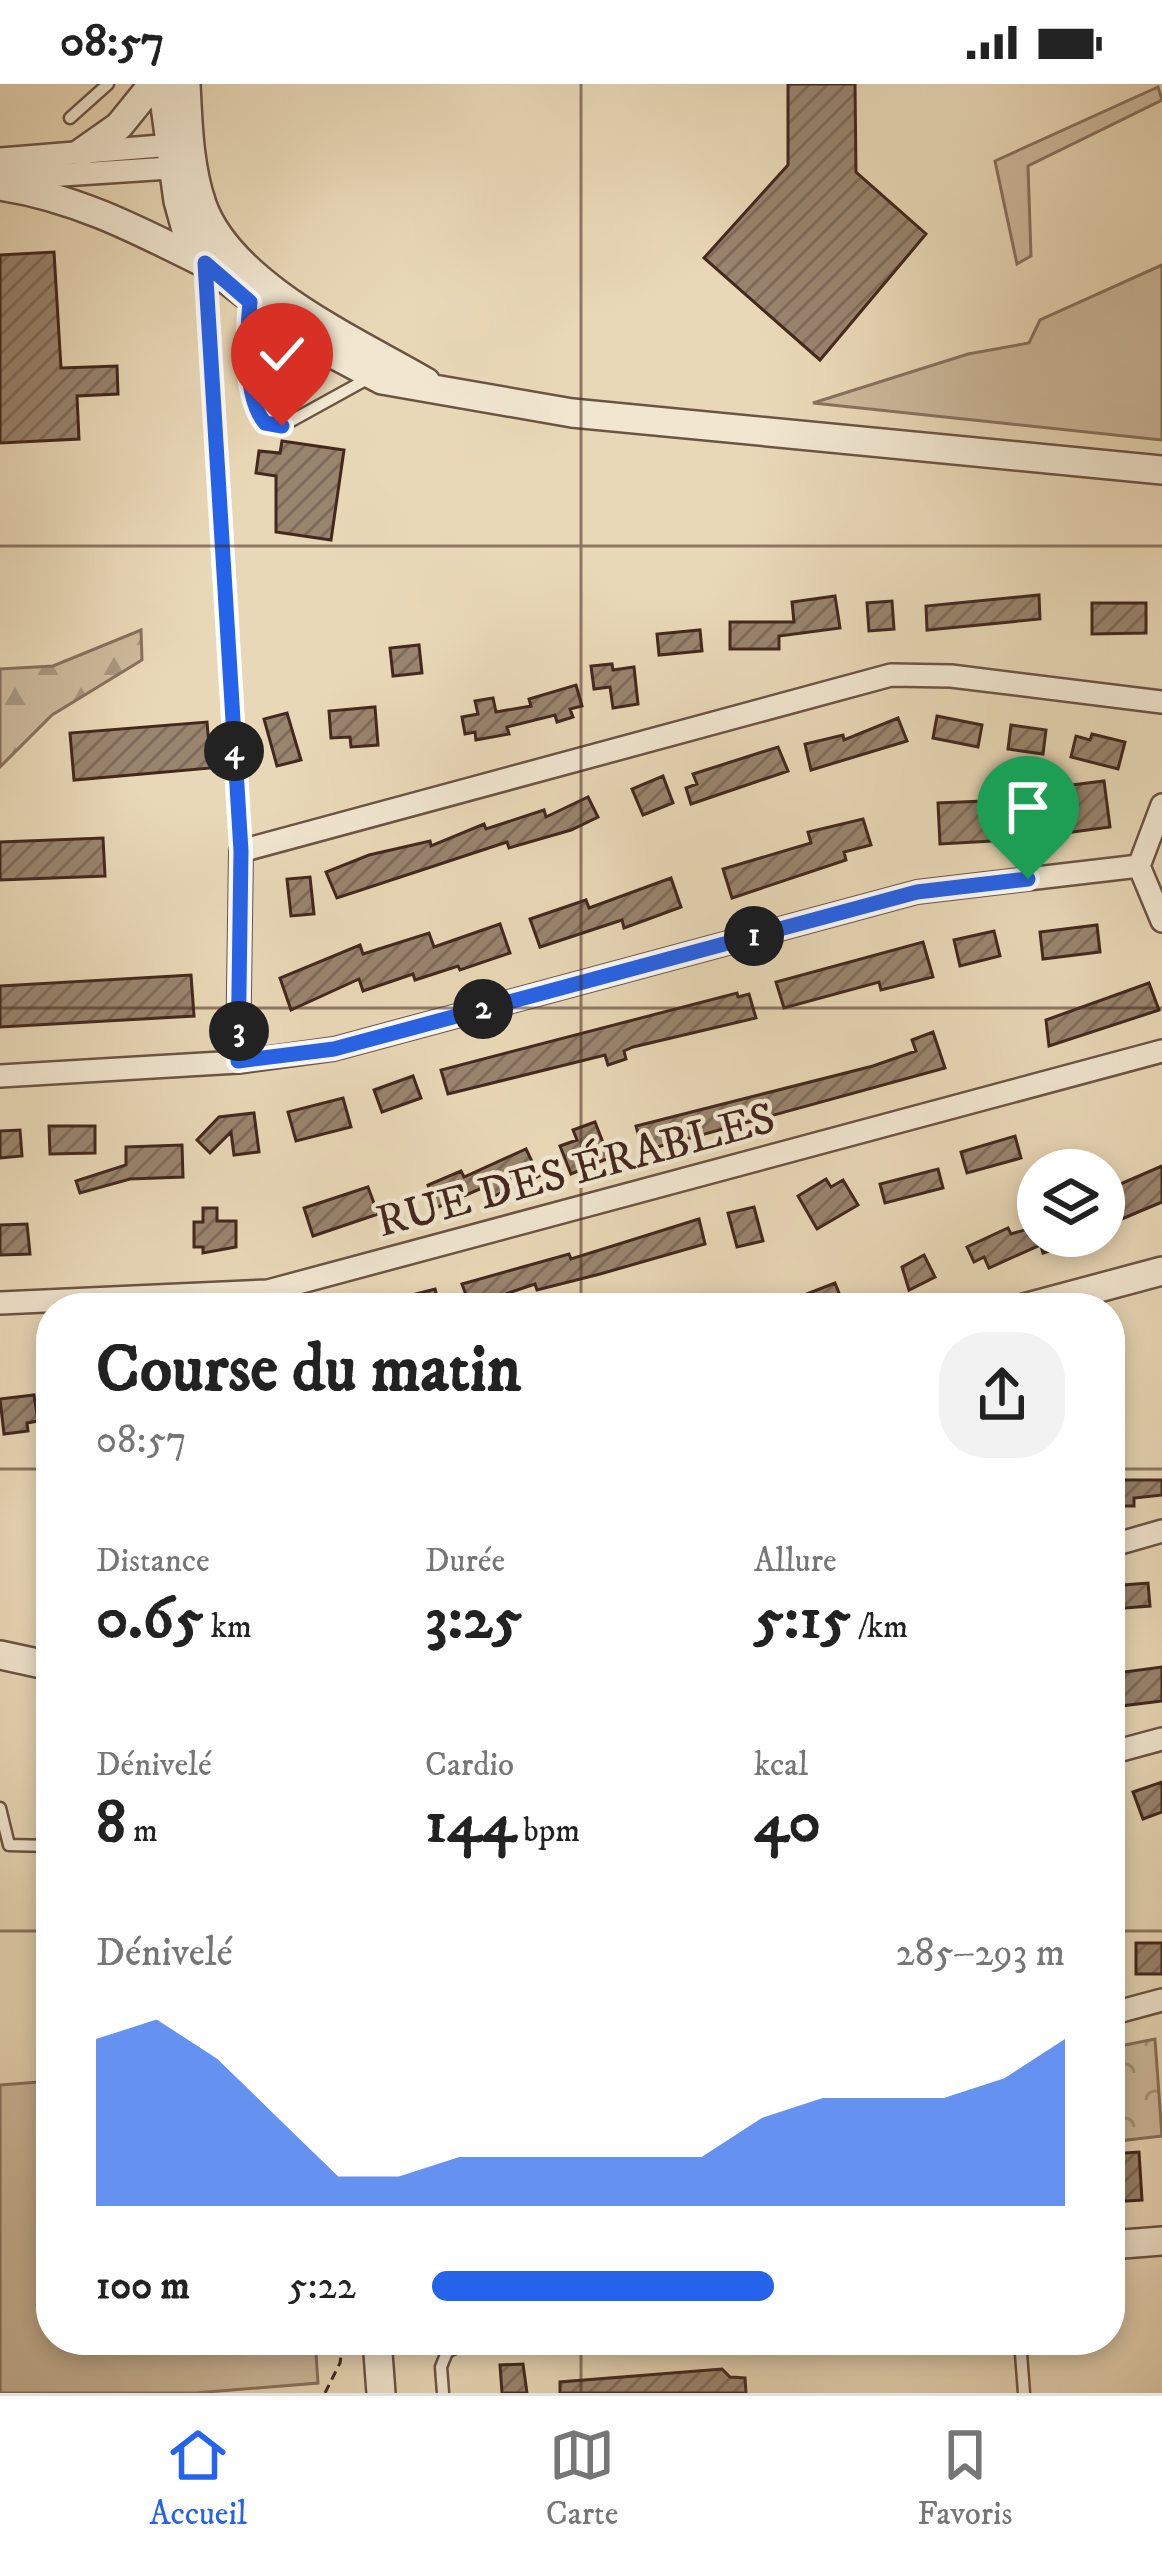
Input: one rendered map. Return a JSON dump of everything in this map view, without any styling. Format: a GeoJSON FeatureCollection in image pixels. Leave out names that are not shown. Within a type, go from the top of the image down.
{"type":"FeatureCollection","features":[{"type":"Feature","properties":{"kind":"street"},"geometry":{"type":"LineString","coordinates":[[82,152],[119,126],[153,84]]}},
{"type":"Feature","properties":{"kind":"street"},"geometry":{"type":"LineString","coordinates":[[163,84],[181,156],[202,207],[240,259],[317,320],[445,393]]}},
{"type":"Feature","properties":{"kind":"street"},"geometry":{"type":"LineString","coordinates":[[186,84],[181,156],[188,237],[205,263]]}},
{"type":"Feature","properties":{"kind":"street"},"geometry":{"type":"LineString","coordinates":[[0,159],[82,152],[181,156]]}},
{"type":"Feature","properties":{"kind":"street"},"geometry":{"type":"LineString","coordinates":[[0,182],[181,156]]}},
{"type":"Feature","properties":{"kind":"street"},"geometry":{"type":"LineString","coordinates":[[0,182],[112,217],[205,263],[301,337],[374,376],[445,393],[572,413],[1162,470]]}},
{"type":"Feature","properties":{"kind":"street"},"geometry":{"type":"LineString","coordinates":[[238,1061],[241,851],[891,675],[951,676],[1162,702]]}},
{"type":"Feature","properties":{"kind":"street"},"geometry":{"type":"LineString","coordinates":[[1162,805],[1139,866],[1162,921]]}},
{"type":"Feature","properties":{"kind":"street"},"geometry":{"type":"LineString","coordinates":[[0,1076],[238,1061],[334,1049],[917,892],[1139,866]]}},
{"type":"Feature","properties":{"kind":"street","name":"RUE DES ÉRABLES"},"geometry":{"type":"LineString","coordinates":[[290,1293],[1162,1052]]}},
{"type":"Feature","properties":{"kind":"street"},"geometry":{"type":"LineString","coordinates":[[1080,1293],[1162,1271]]}},
{"type":"Feature","properties":{"kind":"street","name":"RUE DES ÉRABLES"},"geometry":{"type":"LineString","coordinates":[[0,1303],[36,1302]]}},
{"type":"Feature","properties":{"kind":"street"},"geometry":{"type":"LineString","coordinates":[[1125,1542],[1162,1532]]}},
{"type":"Feature","properties":{"kind":"street"},"geometry":{"type":"LineString","coordinates":[[0,1654],[36,1662]]}},
{"type":"Feature","properties":{"kind":"street"},"geometry":{"type":"LineString","coordinates":[[1125,1749],[1162,1739]]}},
{"type":"Feature","properties":{"kind":"street"},"geometry":{"type":"LineString","coordinates":[[1125,2010],[1162,2000]]}},
{"type":"Feature","properties":{"kind":"street"},"geometry":{"type":"LineString","coordinates":[[1125,2244],[1162,2241]]}},
{"type":"Feature","properties":{"kind":"street"},"geometry":{"type":"LineString","coordinates":[[378,2355],[381,2393]]}},
{"type":"Feature","properties":{"kind":"lane"},"geometry":{"type":"LineString","coordinates":[[70,118],[108,84]]}},
{"type":"Feature","properties":{"kind":"lane"},"geometry":{"type":"LineString","coordinates":[[205,263],[223,598]]}},
{"type":"Feature","properties":{"kind":"lane"},"geometry":{"type":"LineString","coordinates":[[250,302],[251,368],[256,408],[265,423],[282,426],[374,376]]}},
{"type":"Feature","properties":{"kind":"lane"},"geometry":{"type":"LineString","coordinates":[[235,760],[241,851]]}},
{"type":"Feature","properties":{"kind":"lane"},"geometry":{"type":"LineString","coordinates":[[0,1808],[9,1845],[36,1846]]}},
{"type":"Feature","properties":{"kind":"lane"},"geometry":{"type":"LineString","coordinates":[[443,2393],[441,2367],[446,2355]]}},
{"type":"Feature","properties":{"kind":"lane"},"geometry":{"type":"LineString","coordinates":[[1021,2355],[1024,2393]]}},
{"type":"Feature","properties":{"kind":"path"},"geometry":{"type":"LineString","coordinates":[[223,598],[235,760]]}},
{"type":"Feature","properties":{"kind":"path"},"geometry":{"type":"LineString","coordinates":[[325,2393],[341,2355]]}},
{"type":"Feature","properties":{"kind":"green space"},"geometry":{"type":"Polygon","coordinates":[[[1158,87],[1162,100],[1028,166],[1031,256],[1017,264],[995,161],[1158,87]]]}},
{"type":"Feature","properties":{"kind":"green space"},"geometry":{"type":"Polygon","coordinates":[[[1162,265],[1162,440],[813,403],[968,354],[1029,343],[1040,320],[1162,265]]]}},
{"type":"Feature","properties":{"kind":"green space"},"geometry":{"type":"Polygon","coordinates":[[[141,630],[142,660],[52,715],[0,767],[0,669],[53,666],[141,630]]]}},
{"type":"Feature","properties":{"kind":"green space"},"geometry":{"type":"Polygon","coordinates":[[[1155,2039],[1162,2136],[1125,2140],[1125,2045],[1155,2039]]]}},
{"type":"Feature","properties":{"kind":"green space"},"geometry":{"type":"Polygon","coordinates":[[[36,2082],[36,2355],[316,2355],[318,2383],[195,2393],[0,2393],[0,2085],[36,2082]]]}},
{"type":"Feature","properties":{"kind":"building"},"geometry":{"type":"Polygon","coordinates":[[[788,84],[855,84],[856,172],[926,234],[820,360],[704,258],[788,165],[788,84]]]}},
{"type":"Feature","properties":{"kind":"building"},"geometry":{"type":"Polygon","coordinates":[[[54,252],[61,368],[117,366],[118,394],[77,396],[79,439],[0,443],[0,255],[54,252]]]}},
{"type":"Feature","properties":{"kind":"building"},"geometry":{"type":"Polygon","coordinates":[[[282,441],[344,450],[331,540],[276,532],[276,476],[256,473],[259,451],[280,453],[282,441]]]}},
{"type":"Feature","properties":{"kind":"building"},"geometry":{"type":"Polygon","coordinates":[[[1039,595],[1040,619],[927,630],[926,606],[1039,595]]]}},
{"type":"Feature","properties":{"kind":"building"},"geometry":{"type":"Polygon","coordinates":[[[835,596],[840,628],[779,636],[779,649],[730,649],[730,622],[794,622],[792,602],[835,596]]]}},
{"type":"Feature","properties":{"kind":"building"},"geometry":{"type":"Polygon","coordinates":[[[892,601],[894,629],[869,631],[867,603],[892,601]]]}},
{"type":"Feature","properties":{"kind":"building"},"geometry":{"type":"Polygon","coordinates":[[[1092,603],[1146,603],[1146,633],[1092,634],[1092,603]]]}},
{"type":"Feature","properties":{"kind":"building"},"geometry":{"type":"Polygon","coordinates":[[[700,630],[702,651],[659,655],[657,634],[700,630]]]}},
{"type":"Feature","properties":{"kind":"building"},"geometry":{"type":"Polygon","coordinates":[[[419,645],[422,673],[393,676],[390,648],[419,645]]]}},
{"type":"Feature","properties":{"kind":"building"},"geometry":{"type":"Polygon","coordinates":[[[612,664],[613,670],[634,667],[638,704],[613,708],[610,687],[594,689],[591,666],[612,664]]]}},
{"type":"Feature","properties":{"kind":"building"},"geometry":{"type":"Polygon","coordinates":[[[576,685],[582,706],[570,709],[573,717],[557,722],[555,715],[507,727],[509,734],[476,740],[475,732],[465,734],[462,717],[478,714],[475,701],[493,698],[496,712],[531,706],[529,699],[576,685]]]}},
{"type":"Feature","properties":{"kind":"building"},"geometry":{"type":"Polygon","coordinates":[[[375,707],[378,745],[351,747],[350,737],[331,738],[329,711],[375,707]]]}},
{"type":"Feature","properties":{"kind":"building"},"geometry":{"type":"Polygon","coordinates":[[[287,713],[301,760],[277,766],[264,719],[287,713]]]}},
{"type":"Feature","properties":{"kind":"building"},"geometry":{"type":"Polygon","coordinates":[[[937,716],[982,725],[978,747],[933,738],[937,716]]]}},
{"type":"Feature","properties":{"kind":"building"},"geometry":{"type":"Polygon","coordinates":[[[898,718],[907,741],[811,770],[805,744],[843,735],[844,740],[898,718]]]}},
{"type":"Feature","properties":{"kind":"building"},"geometry":{"type":"Polygon","coordinates":[[[207,722],[211,768],[74,780],[70,733],[207,722]]]}},
{"type":"Feature","properties":{"kind":"building"},"geometry":{"type":"Polygon","coordinates":[[[1011,725],[1046,730],[1043,754],[1008,749],[1011,725]]]}},
{"type":"Feature","properties":{"kind":"building"},"geometry":{"type":"Polygon","coordinates":[[[1092,734],[1125,742],[1118,769],[1071,757],[1076,736],[1090,740],[1092,734]]]}},
{"type":"Feature","properties":{"kind":"building"},"geometry":{"type":"Polygon","coordinates":[[[778,747],[788,771],[691,804],[686,788],[697,784],[693,774],[778,747]]]}},
{"type":"Feature","properties":{"kind":"building"},"geometry":{"type":"Polygon","coordinates":[[[663,776],[673,803],[643,815],[632,789],[663,776]]]}},
{"type":"Feature","properties":{"kind":"building"},"geometry":{"type":"Polygon","coordinates":[[[1104,781],[1110,827],[1065,833],[1063,786],[1104,781]]]}},
{"type":"Feature","properties":{"kind":"building"},"geometry":{"type":"Polygon","coordinates":[[[588,797],[598,817],[571,830],[509,848],[507,842],[337,898],[326,872],[369,855],[430,841],[431,846],[484,824],[486,829],[544,810],[546,817],[588,797]]]}},
{"type":"Feature","properties":{"kind":"building"},"geometry":{"type":"Polygon","coordinates":[[[1008,800],[1010,840],[940,844],[938,803],[1008,800]]]}},
{"type":"Feature","properties":{"kind":"building"},"geometry":{"type":"Polygon","coordinates":[[[863,819],[871,845],[844,852],[846,860],[732,898],[723,869],[811,843],[808,832],[863,819]]]}},
{"type":"Feature","properties":{"kind":"building"},"geometry":{"type":"Polygon","coordinates":[[[103,838],[105,876],[0,880],[0,842],[103,838]]]}},
{"type":"Feature","properties":{"kind":"building"},"geometry":{"type":"Polygon","coordinates":[[[310,877],[314,914],[291,916],[287,879],[310,877]]]}},
{"type":"Feature","properties":{"kind":"building"},"geometry":{"type":"Polygon","coordinates":[[[671,878],[681,907],[624,928],[622,920],[540,947],[530,919],[586,900],[589,908],[671,878]]]}},
{"type":"Feature","properties":{"kind":"building"},"geometry":{"type":"Polygon","coordinates":[[[500,924],[510,953],[460,970],[458,966],[415,980],[413,974],[363,991],[359,979],[291,1010],[280,978],[360,945],[363,954],[429,933],[434,947],[500,924]]]}},
{"type":"Feature","properties":{"kind":"building"},"geometry":{"type":"Polygon","coordinates":[[[1097,925],[1100,952],[1043,959],[1040,932],[1097,925]]]}},
{"type":"Feature","properties":{"kind":"building"},"geometry":{"type":"Polygon","coordinates":[[[994,931],[1000,956],[960,966],[954,940],[994,931]]]}},
{"type":"Feature","properties":{"kind":"building"},"geometry":{"type":"Polygon","coordinates":[[[923,942],[933,977],[881,990],[879,982],[784,1008],[776,982],[923,942]]]}},
{"type":"Feature","properties":{"kind":"building"},"geometry":{"type":"Polygon","coordinates":[[[191,975],[194,1016],[0,1027],[0,986],[191,975]]]}},
{"type":"Feature","properties":{"kind":"building"},"geometry":{"type":"Polygon","coordinates":[[[1149,983],[1159,1010],[1049,1046],[1046,1020],[1149,983]]]}},
{"type":"Feature","properties":{"kind":"building"},"geometry":{"type":"Polygon","coordinates":[[[737,993],[738,997],[749,994],[756,1018],[633,1047],[624,1051],[626,1059],[608,1065],[605,1055],[448,1094],[441,1070],[737,993]]]}},
{"type":"Feature","properties":{"kind":"building"},"geometry":{"type":"Polygon","coordinates":[[[933,1032],[945,1068],[643,1151],[636,1126],[873,1066],[916,1051],[912,1040],[933,1032]]]}},
{"type":"Feature","properties":{"kind":"building"},"geometry":{"type":"Polygon","coordinates":[[[413,1076],[421,1098],[382,1112],[374,1090],[413,1076]]]}},
{"type":"Feature","properties":{"kind":"building"},"geometry":{"type":"Polygon","coordinates":[[[343,1098],[351,1127],[296,1141],[288,1112],[343,1098]]]}},
{"type":"Feature","properties":{"kind":"building"},"geometry":{"type":"Polygon","coordinates":[[[254,1113],[259,1152],[234,1155],[231,1132],[210,1153],[197,1140],[219,1117],[254,1113]]]}},
{"type":"Feature","properties":{"kind":"building"},"geometry":{"type":"Polygon","coordinates":[[[595,1122],[609,1158],[571,1174],[560,1146],[577,1140],[573,1130],[595,1122]]]}},
{"type":"Feature","properties":{"kind":"building"},"geometry":{"type":"Polygon","coordinates":[[[49,1126],[95,1126],[95,1153],[50,1154],[49,1126]]]}},
{"type":"Feature","properties":{"kind":"building"},"geometry":{"type":"Polygon","coordinates":[[[20,1130],[22,1156],[0,1158],[0,1131],[20,1130]]]}},
{"type":"Feature","properties":{"kind":"building"},"geometry":{"type":"Polygon","coordinates":[[[1015,1136],[1019,1149],[1017,1159],[967,1173],[961,1152],[1015,1136]]]}},
{"type":"Feature","properties":{"kind":"building"},"geometry":{"type":"Polygon","coordinates":[[[182,1145],[183,1177],[130,1179],[80,1193],[76,1181],[126,1165],[126,1147],[182,1145]]]}},
{"type":"Feature","properties":{"kind":"building"},"geometry":{"type":"Polygon","coordinates":[[[526,1149],[539,1176],[494,1196],[489,1185],[436,1208],[428,1185],[461,1171],[464,1177],[526,1149]]]}},
{"type":"Feature","properties":{"kind":"building"},"geometry":{"type":"Polygon","coordinates":[[[1162,1166],[1162,1202],[1125,1218],[1125,1182],[1162,1166]]]}},
{"type":"Feature","properties":{"kind":"building"},"geometry":{"type":"Polygon","coordinates":[[[938,1169],[943,1188],[885,1203],[880,1184],[938,1169]]]}},
{"type":"Feature","properties":{"kind":"building"},"geometry":{"type":"Polygon","coordinates":[[[826,1179],[831,1187],[843,1180],[858,1205],[817,1229],[798,1196],[826,1179]]]}},
{"type":"Feature","properties":{"kind":"building"},"geometry":{"type":"Polygon","coordinates":[[[368,1187],[378,1214],[313,1236],[304,1208],[368,1187]]]}},
{"type":"Feature","properties":{"kind":"building"},"geometry":{"type":"Polygon","coordinates":[[[754,1207],[763,1241],[737,1247],[728,1213],[754,1207]]]}},
{"type":"Feature","properties":{"kind":"building"},"geometry":{"type":"Polygon","coordinates":[[[203,1208],[217,1208],[217,1221],[236,1221],[236,1247],[203,1253],[203,1247],[194,1247],[194,1222],[203,1222],[203,1208]]]}},
{"type":"Feature","properties":{"kind":"building"},"geometry":{"type":"Polygon","coordinates":[[[699,1219],[705,1244],[537,1290],[535,1284],[508,1293],[465,1293],[462,1284],[569,1254],[571,1259],[699,1219]]]}},
{"type":"Feature","properties":{"kind":"building"},"geometry":{"type":"Polygon","coordinates":[[[27,1224],[30,1254],[0,1255],[0,1225],[27,1224]]]}},
{"type":"Feature","properties":{"kind":"building"},"geometry":{"type":"Polygon","coordinates":[[[1008,1228],[1011,1234],[1017,1232],[1017,1255],[989,1268],[984,1257],[974,1262],[967,1247],[1008,1228]]]}},
{"type":"Feature","properties":{"kind":"building"},"geometry":{"type":"Polygon","coordinates":[[[924,1255],[935,1277],[909,1290],[902,1267],[924,1255]]]}},
{"type":"Feature","properties":{"kind":"building"},"geometry":{"type":"Polygon","coordinates":[[[835,1283],[839,1293],[809,1293],[835,1283]]]}},
{"type":"Feature","properties":{"kind":"building"},"geometry":{"type":"Polygon","coordinates":[[[34,1395],[36,1421],[27,1423],[28,1431],[4,1434],[0,1399],[34,1395]]]}},
{"type":"Feature","properties":{"kind":"building"},"geometry":{"type":"Polygon","coordinates":[[[1125,1480],[1162,1480],[1162,1495],[1134,1498],[1134,1506],[1125,1506],[1125,1480]]]}},
{"type":"Feature","properties":{"kind":"building"},"geometry":{"type":"Polygon","coordinates":[[[1148,1583],[1150,1606],[1125,1608],[1125,1585],[1148,1583]]]}},
{"type":"Feature","properties":{"kind":"building"},"geometry":{"type":"Polygon","coordinates":[[[1162,1667],[1162,1701],[1125,1706],[1125,1672],[1162,1667]]]}},
{"type":"Feature","properties":{"kind":"building"},"geometry":{"type":"Polygon","coordinates":[[[1162,1782],[1162,1812],[1143,1819],[1133,1792],[1162,1782]]]}},
{"type":"Feature","properties":{"kind":"building"},"geometry":{"type":"Polygon","coordinates":[[[1136,1943],[1162,1943],[1162,1974],[1136,1974],[1136,1943]]]}},
{"type":"Feature","properties":{"kind":"building"},"geometry":{"type":"Polygon","coordinates":[[[1139,2152],[1142,2200],[1125,2201],[1125,2153],[1139,2152]]]}},
{"type":"Feature","properties":{"kind":"building"},"geometry":{"type":"Polygon","coordinates":[[[523,2364],[527,2393],[502,2393],[500,2365],[523,2364]]]}},
{"type":"Feature","properties":{"kind":"building"},"geometry":{"type":"Polygon","coordinates":[[[722,2369],[730,2377],[745,2378],[746,2393],[560,2393],[560,2382],[722,2369]]]}},
{"type":"Feature","properties":{"kind":"route"},"geometry":{"type":"LineString","coordinates":[[282,426],[265,423],[256,408],[247,329],[250,302],[205,263],[241,851],[238,1061],[334,1049],[917,892],[1028,879]]}}]}
